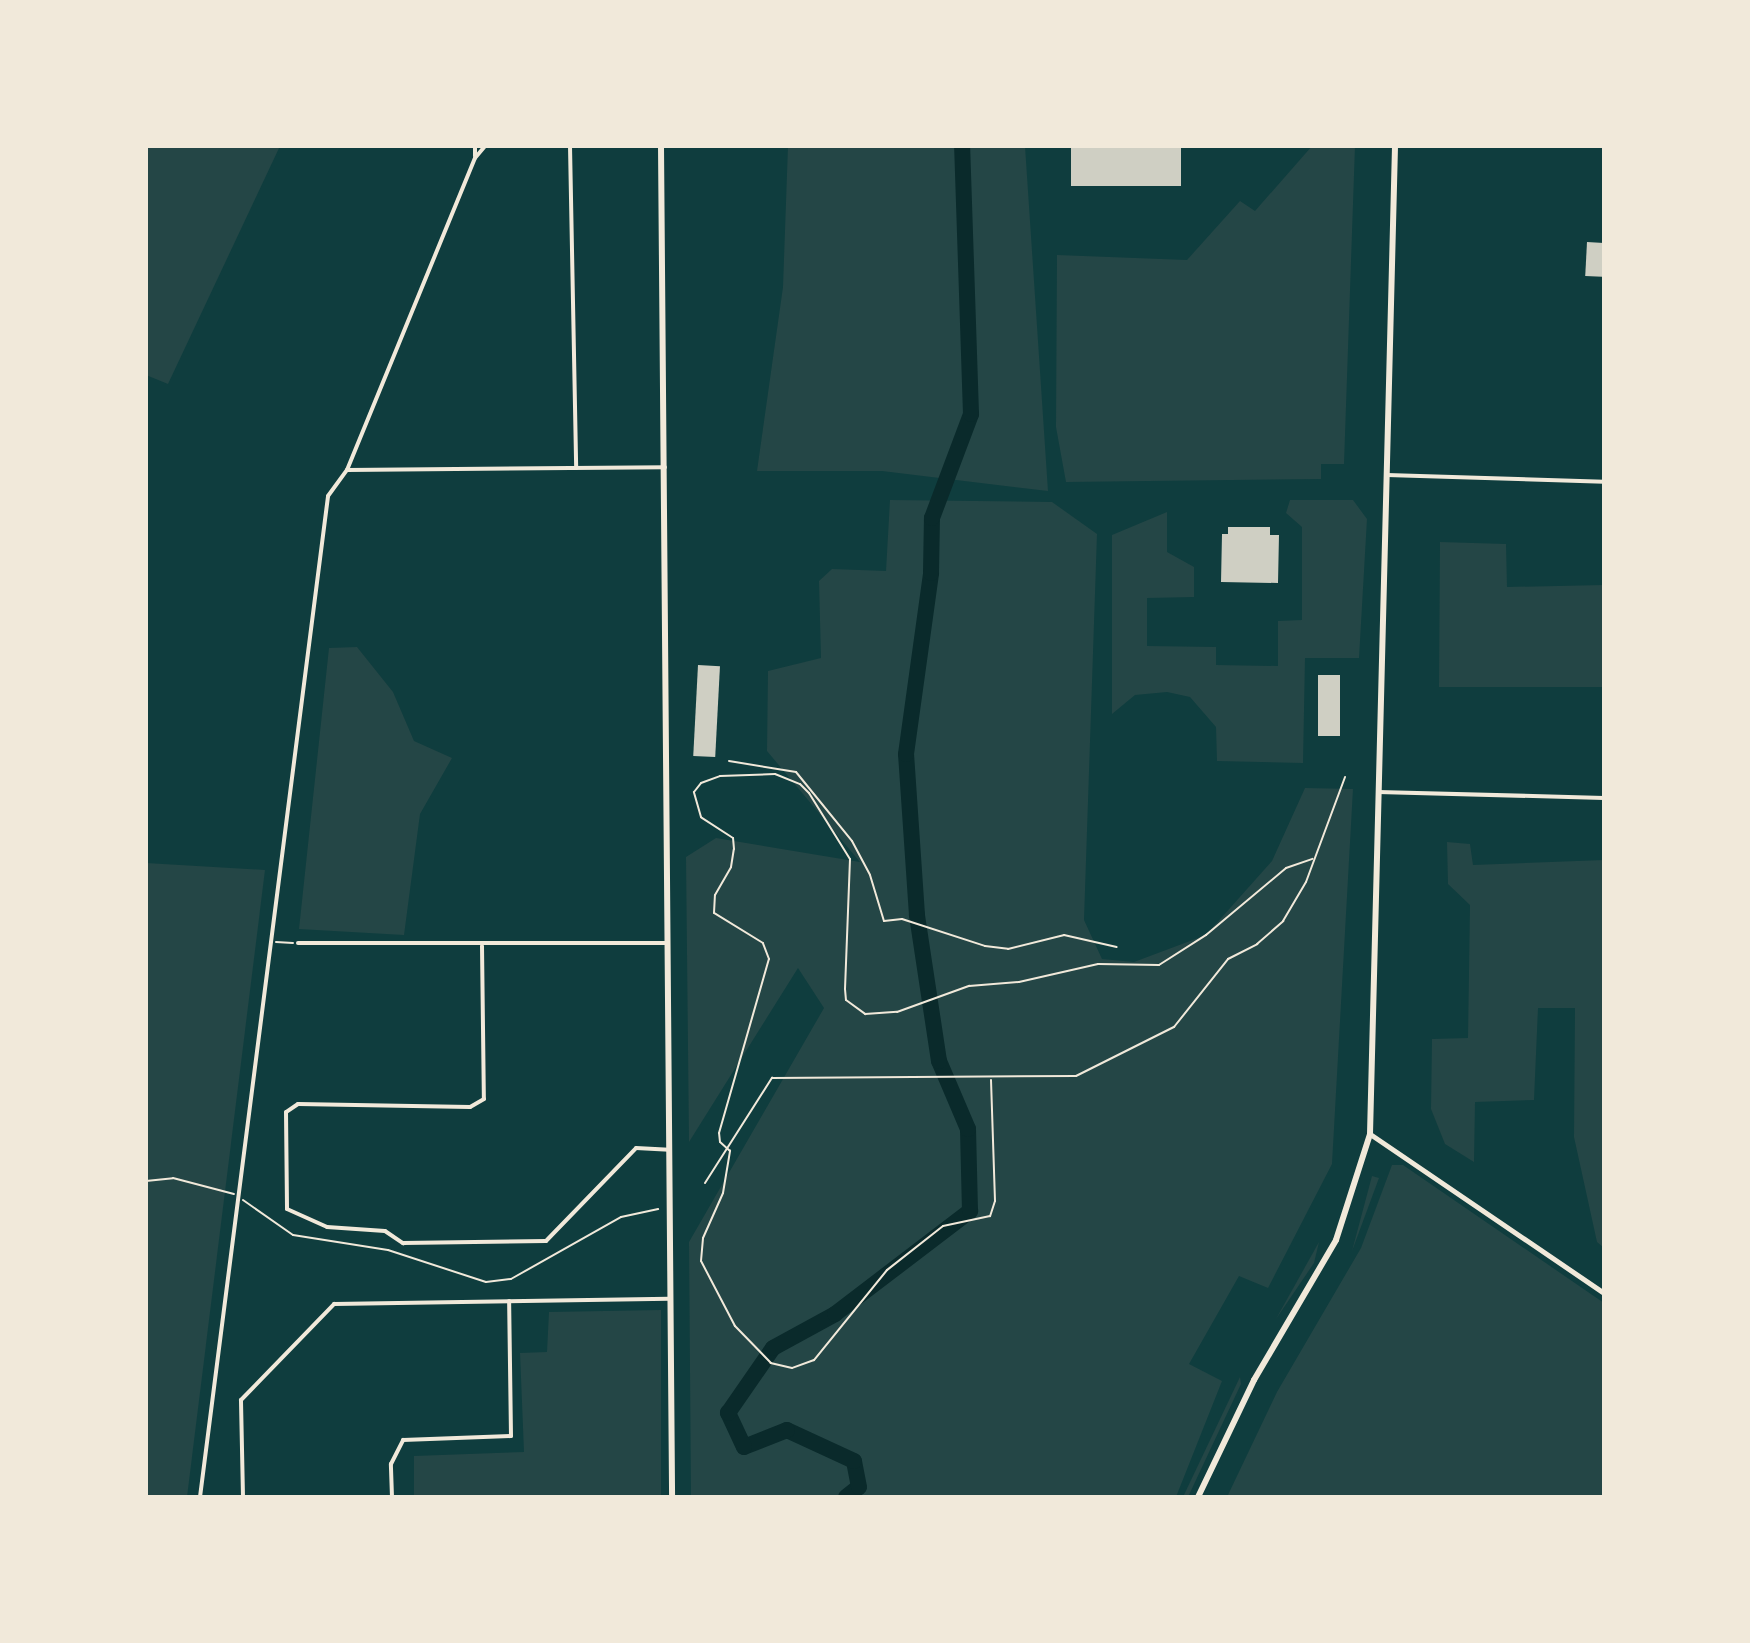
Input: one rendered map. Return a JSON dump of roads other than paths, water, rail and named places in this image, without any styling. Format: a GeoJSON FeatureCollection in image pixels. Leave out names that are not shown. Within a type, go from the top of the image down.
{"type":"FeatureCollection","features":[{"type":"Feature","properties":{"kind":"main road"},"geometry":{"type":"LineString","coordinates":[[661,146],[672,1497]]}},
{"type":"Feature","properties":{"kind":"main road"},"geometry":{"type":"LineString","coordinates":[[1198,1497],[1254,1380],[1336,1240],[1370,1134],[1395,146]]}},
{"type":"Feature","properties":{"kind":"street"},"geometry":{"type":"LineString","coordinates":[[475,146],[475,158]]}},
{"type":"Feature","properties":{"kind":"street"},"geometry":{"type":"LineString","coordinates":[[200,1497],[328,496],[347,470],[475,158],[485,146]]}},
{"type":"Feature","properties":{"kind":"street"},"geometry":{"type":"LineString","coordinates":[[570,146],[576,468]]}},
{"type":"Feature","properties":{"kind":"street"},"geometry":{"type":"LineString","coordinates":[[347,470],[665,467]]}},
{"type":"Feature","properties":{"kind":"street"},"geometry":{"type":"LineString","coordinates":[[1387,475],[1604,482]]}},
{"type":"Feature","properties":{"kind":"street"},"geometry":{"type":"LineString","coordinates":[[1378,792],[1604,798]]}},
{"type":"Feature","properties":{"kind":"street"},"geometry":{"type":"LineString","coordinates":[[298,943],[482,946],[668,943]]}},
{"type":"Feature","properties":{"kind":"street"},"geometry":{"type":"LineString","coordinates":[[482,946],[484,1099],[470,1107],[298,1104],[286,1112],[287,1209],[327,1227],[385,1231],[403,1243],[546,1241],[636,1148],[670,1150]]}},
{"type":"Feature","properties":{"kind":"street"},"geometry":{"type":"LineString","coordinates":[[1370,1134],[1604,1293]]}},
{"type":"Feature","properties":{"kind":"street"},"geometry":{"type":"LineString","coordinates":[[243,1497],[241,1400],[334,1304],[671,1299]]}},
{"type":"Feature","properties":{"kind":"street"},"geometry":{"type":"LineString","coordinates":[[392,1497],[391,1464],[403,1440],[511,1436],[509,1301]]}},
{"type":"Feature","properties":{"kind":"waterway"},"geometry":{"type":"LineString","coordinates":[[846,1497],[859,1487],[854,1461],[787,1430],[744,1447],[728,1413],[773,1348],[835,1314],[970,1211],[968,1129],[939,1061],[917,915],[906,754],[931,573],[932,518],[971,414],[962,146]]}}]}
